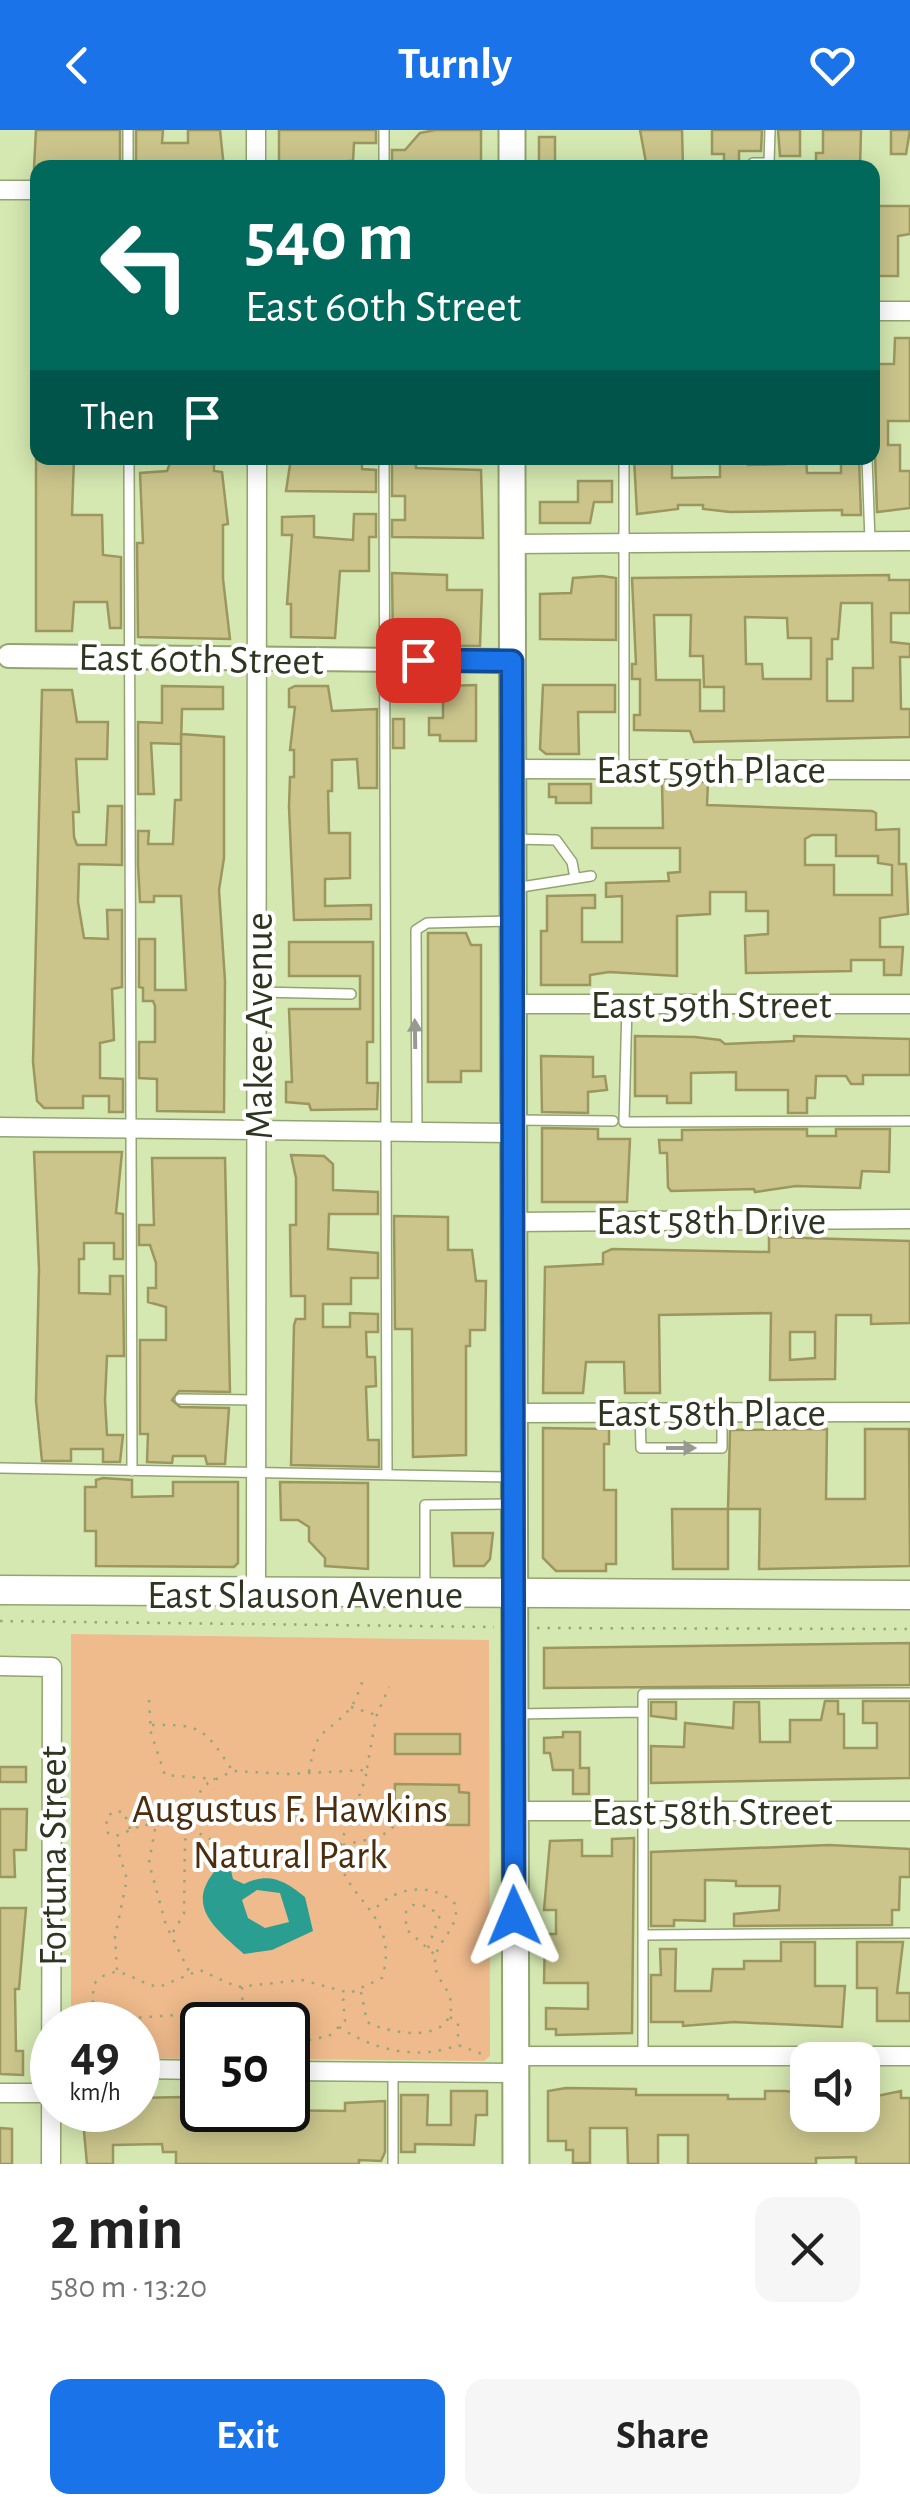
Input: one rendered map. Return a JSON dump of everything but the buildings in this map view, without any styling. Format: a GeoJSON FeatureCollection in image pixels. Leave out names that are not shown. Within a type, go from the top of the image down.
{"type":"FeatureCollection","features":[{"type":"Feature","properties":{"kind":"main road"},"geometry":{"type":"LineString","coordinates":[[512,130],[512,160]]}},
{"type":"Feature","properties":{"kind":"main road"},"geometry":{"type":"LineString","coordinates":[[512,465],[513,1811],[509,2064],[516,2164]]}},
{"type":"Feature","properties":{"kind":"main road","name":"East Slauson Avenue"},"geometry":{"type":"LineString","coordinates":[[0,1590],[512,1596],[910,1595]]}},
{"type":"Feature","properties":{"kind":"street"},"geometry":{"type":"LineString","coordinates":[[256,130],[256,160]]}},
{"type":"Feature","properties":{"kind":"street"},"geometry":{"type":"LineString","coordinates":[[0,190],[30,190]]}},
{"type":"Feature","properties":{"kind":"street"},"geometry":{"type":"LineString","coordinates":[[880,311],[910,310]]}},
{"type":"Feature","properties":{"kind":"street","name":"Makee Avenue"},"geometry":{"type":"LineString","coordinates":[[256,1594],[257,465]]}},
{"type":"Feature","properties":{"kind":"street"},"geometry":{"type":"LineString","coordinates":[[512,544],[910,541]]}},
{"type":"Feature","properties":{"kind":"street","name":"East 60th Street"},"geometry":{"type":"LineString","coordinates":[[3,656],[512,661]]}},
{"type":"Feature","properties":{"kind":"street","name":"East 59th Place"},"geometry":{"type":"LineString","coordinates":[[512,769],[910,770]]}},
{"type":"Feature","properties":{"kind":"street","name":"East 59th Street"},"geometry":{"type":"LineString","coordinates":[[512,1004],[910,1004]]}},
{"type":"Feature","properties":{"kind":"street"},"geometry":{"type":"LineString","coordinates":[[0,1127],[417,1132],[512,1127]]}},
{"type":"Feature","properties":{"kind":"street","name":"East 58th Drive"},"geometry":{"type":"LineString","coordinates":[[512,1222],[910,1219]]}},
{"type":"Feature","properties":{"kind":"street","name":"East 58th Place"},"geometry":{"type":"LineString","coordinates":[[512,1413],[910,1412]]}},
{"type":"Feature","properties":{"kind":"street","name":"Fortuna Street"},"geometry":{"type":"LineString","coordinates":[[0,1666],[52,1667],[52,2002]]}},
{"type":"Feature","properties":{"kind":"street","name":"East 58th Street"},"geometry":{"type":"LineString","coordinates":[[513,1811],[910,1811]]}},
{"type":"Feature","properties":{"kind":"street"},"geometry":{"type":"LineString","coordinates":[[310,2072],[393,2073],[643,2055],[910,2056]]}},
{"type":"Feature","properties":{"kind":"street"},"geometry":{"type":"LineString","coordinates":[[0,2093],[30,2093]]}},
{"type":"Feature","properties":{"kind":"street","name":"Fortuna Street"},"geometry":{"type":"LineString","coordinates":[[51,2132],[51,2164]]}},
{"type":"Feature","properties":{"kind":"lane"},"geometry":{"type":"LineString","coordinates":[[128,130],[128,160]]}},
{"type":"Feature","properties":{"kind":"lane"},"geometry":{"type":"LineString","coordinates":[[384,130],[384,160]]}},
{"type":"Feature","properties":{"kind":"lane"},"geometry":{"type":"LineString","coordinates":[[769,160],[770,130]]}},
{"type":"Feature","properties":{"kind":"lane"},"geometry":{"type":"LineString","coordinates":[[129,465],[132,1470]]}},
{"type":"Feature","properties":{"kind":"lane"},"geometry":{"type":"LineString","coordinates":[[384,465],[387,1475]]}},
{"type":"Feature","properties":{"kind":"lane"},"geometry":{"type":"LineString","coordinates":[[624,465],[624,769]]}},
{"type":"Feature","properties":{"kind":"lane"},"geometry":{"type":"LineString","coordinates":[[867,465],[870,541]]}},
{"type":"Feature","properties":{"kind":"lane"},"geometry":{"type":"LineString","coordinates":[[512,839],[556,840],[572,862],[575,878]]}},
{"type":"Feature","properties":{"kind":"lane"},"geometry":{"type":"LineString","coordinates":[[512,889],[590,876]]}},
{"type":"Feature","properties":{"kind":"lane"},"geometry":{"type":"LineString","coordinates":[[417,1132],[416,930],[427,923],[512,920]]}},
{"type":"Feature","properties":{"kind":"lane"},"geometry":{"type":"LineString","coordinates":[[258,992],[351,994]]}},
{"type":"Feature","properties":{"kind":"lane"},"geometry":{"type":"LineString","coordinates":[[627,1004],[624,1122],[910,1121]]}},
{"type":"Feature","properties":{"kind":"lane"},"geometry":{"type":"LineString","coordinates":[[512,1127],[613,1121]]}},
{"type":"Feature","properties":{"kind":"lane"},"geometry":{"type":"LineString","coordinates":[[180,1399],[256,1400]]}},
{"type":"Feature","properties":{"kind":"lane"},"geometry":{"type":"LineString","coordinates":[[640,1412],[641,1448],[722,1448],[722,1412]]}},
{"type":"Feature","properties":{"kind":"lane"},"geometry":{"type":"LineString","coordinates":[[0,1468],[512,1477]]}},
{"type":"Feature","properties":{"kind":"lane"},"geometry":{"type":"LineString","coordinates":[[425,1595],[425,1505],[512,1504]]}},
{"type":"Feature","properties":{"kind":"lane"},"geometry":{"type":"LineString","coordinates":[[643,2055],[642,1694],[910,1693]]}},
{"type":"Feature","properties":{"kind":"lane"},"geometry":{"type":"LineString","coordinates":[[512,1714],[642,1712]]}},
{"type":"Feature","properties":{"kind":"lane"},"geometry":{"type":"LineString","coordinates":[[644,1935],[910,1933]]}},
{"type":"Feature","properties":{"kind":"lane"},"geometry":{"type":"LineString","coordinates":[[393,2073],[393,2164]]}},
{"type":"Feature","properties":{"kind":"path"},"geometry":{"type":"LineString","coordinates":[[0,1621],[497,1627]]}},
{"type":"Feature","properties":{"kind":"path"},"geometry":{"type":"LineString","coordinates":[[538,1628],[910,1629]]}},
{"type":"Feature","properties":{"kind":"path"},"geometry":{"type":"LineString","coordinates":[[309,1774],[314,1744],[326,1727],[352,1707],[363,1680]]}},
{"type":"Feature","properties":{"kind":"path"},"geometry":{"type":"LineString","coordinates":[[310,2040],[328,2036],[339,2026],[346,2014],[343,2000],[382,1978],[386,1963],[374,1911],[343,1870],[340,1846],[363,1798],[377,1716],[389,1688]]}},
{"type":"Feature","properties":{"kind":"path"},"geometry":{"type":"LineString","coordinates":[[149,1700],[159,1768],[165,1774],[216,1779]]}},
{"type":"Feature","properties":{"kind":"path"},"geometry":{"type":"LineString","coordinates":[[352,1707],[377,1716]]}},
{"type":"Feature","properties":{"kind":"path"},"geometry":{"type":"LineString","coordinates":[[151,1725],[194,1725],[210,1736],[233,1771]]}},
{"type":"Feature","properties":{"kind":"path"},"geometry":{"type":"LineString","coordinates":[[171,1934],[184,1914],[184,1840],[192,1829],[193,1796],[233,1771],[309,1774],[367,1770]]}},
{"type":"Feature","properties":{"kind":"path"},"geometry":{"type":"LineString","coordinates":[[121,1836],[108,1832],[108,1815],[124,1812],[130,1818],[130,1829]]}},
{"type":"Feature","properties":{"kind":"path"},"geometry":{"type":"LineString","coordinates":[[340,1846],[380,1837],[404,1819]]}},
{"type":"Feature","properties":{"kind":"path"},"geometry":{"type":"LineString","coordinates":[[117,1971],[115,1937],[127,1879],[118,1851],[121,1836],[145,1824],[155,1829],[149,1863],[171,1934],[190,1972]]}},
{"type":"Feature","properties":{"kind":"path"},"geometry":{"type":"LineString","coordinates":[[192,1829],[240,1856]]}},
{"type":"Feature","properties":{"kind":"path"},"geometry":{"type":"LineString","coordinates":[[361,1990],[367,2022],[384,2031],[431,2032],[449,2016],[449,1994],[436,1976],[435,1955],[450,1934],[457,1912],[445,1894],[400,1892],[374,1911]]}},
{"type":"Feature","properties":{"kind":"path"},"geometry":{"type":"LineString","coordinates":[[428,1948],[440,1915],[438,1910],[413,1906],[406,1912],[406,1929],[435,1955]]}},
{"type":"Feature","properties":{"kind":"path"},"geometry":{"type":"LineString","coordinates":[[180,2015],[119,2018],[92,2001],[94,1984],[103,1975],[117,1971],[159,1986],[200,1970],[242,1986],[302,1980],[350,1993]]}},
{"type":"Feature","properties":{"kind":"path"},"geometry":{"type":"LineString","coordinates":[[242,1986],[242,2002]]}},
{"type":"Feature","properties":{"kind":"path"},"geometry":{"type":"LineString","coordinates":[[449,2016],[458,2024],[458,2045]]}},
{"type":"Feature","properties":{"kind":"path"},"geometry":{"type":"LineString","coordinates":[[339,2026],[359,2040],[391,2052],[445,2050],[458,2045],[509,2064]]}},
{"type":"Feature","properties":{"kind":"green space","name":"Augustus F. Hawkins Natural Park"},"geometry":{"type":"Polygon","coordinates":[[[71,1634],[489,1640],[490,2056],[484,2061],[310,2059],[310,2002],[180,2002],[180,2059],[160,2058],[160,2002],[71,2002],[71,1634]]]}},
{"type":"Feature","properties":{"kind":"water"},"geometry":{"type":"Polygon","coordinates":[[[228,1857],[233,1879],[244,1884],[269,1878],[290,1886],[305,1897],[313,1931],[272,1950],[244,1954],[219,1931],[205,1909],[203,1898],[214,1872],[228,1857]],[[257,1890],[242,1900],[248,1918],[265,1928],[289,1922],[280,1893],[257,1890]]]}},
{"type":"Feature","properties":{"kind":"route"},"geometry":{"type":"LineString","coordinates":[[418,660],[512,661],[514,1916]]}}]}
